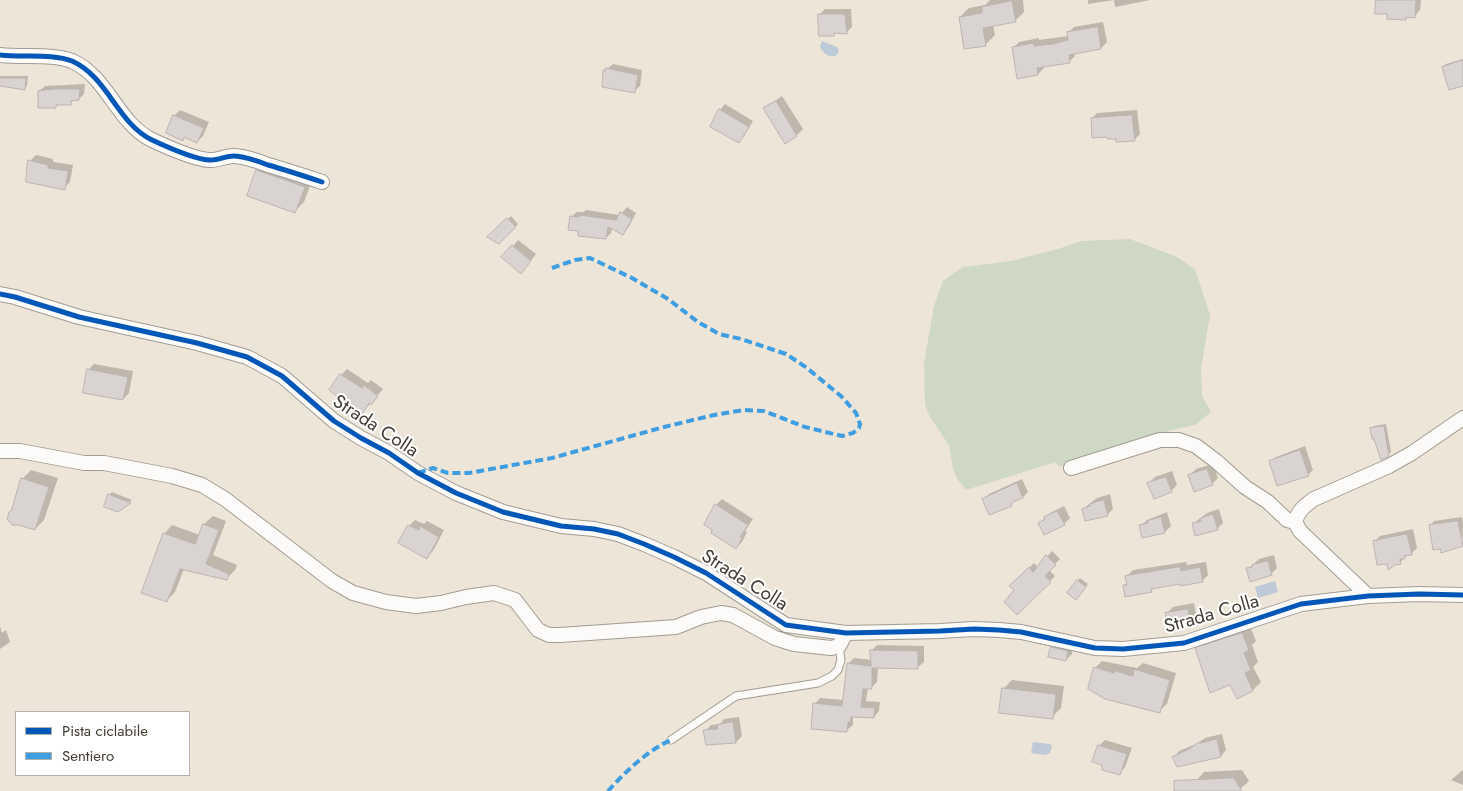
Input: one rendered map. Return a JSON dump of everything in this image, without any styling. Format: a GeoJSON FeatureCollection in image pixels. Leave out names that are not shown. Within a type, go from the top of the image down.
{"type":"FeatureCollection","features":[{"type":"Feature","properties":{"kind":"street"},"geometry":{"type":"LineString","coordinates":[[0,55],[70,60],[98,80],[122,114],[138,132],[152,140],[198,159],[210,160],[234,156],[322,182]]}},
{"type":"Feature","properties":{"kind":"street","name":"Strada Colla"},"geometry":{"type":"LineString","coordinates":[[0,294],[79,317],[197,342],[247,357],[282,376],[334,420],[418,473],[456,493],[504,512],[561,526],[594,529],[618,534],[644,544],[706,573],[786,625],[846,633],[991,630],[1021,632],[1095,648],[1123,649],[1184,643],[1290,607],[1368,596],[1463,595]]}},
{"type":"Feature","properties":{"kind":"street"},"geometry":{"type":"LineString","coordinates":[[1368,596],[1300,531],[1295,522],[1297,513],[1314,498],[1389,466],[1412,453],[1463,418]]}},
{"type":"Feature","properties":{"kind":"street"},"geometry":{"type":"LineString","coordinates":[[1071,468],[1160,440],[1179,440],[1196,446],[1216,461],[1245,488],[1268,502],[1287,520],[1295,522]]}},
{"type":"Feature","properties":{"kind":"street"},"geometry":{"type":"LineString","coordinates":[[0,451],[20,451],[84,463],[104,463],[172,476],[202,485],[225,499],[332,581],[353,593],[386,602],[416,606],[494,593],[515,600],[538,630],[549,635],[676,627],[701,617],[721,613],[733,615],[775,638],[794,644],[831,648],[839,646],[846,633]]}},
{"type":"Feature","properties":{"kind":"lane"},"geometry":{"type":"LineString","coordinates":[[671,740],[736,696],[818,683],[832,676],[838,670],[841,660],[839,646]]}},
{"type":"Feature","properties":{"kind":"green space"},"geometry":{"type":"Polygon","coordinates":[[[1130,239],[1175,256],[1195,269],[1210,315],[1201,368],[1202,396],[1211,412],[1195,425],[1172,430],[1059,467],[1056,462],[966,490],[958,480],[953,469],[949,446],[930,417],[925,405],[924,363],[934,306],[943,281],[963,267],[1011,261],[1081,241],[1130,239]]]}},
{"type":"Feature","properties":{"kind":"water"},"geometry":{"type":"Polygon","coordinates":[[[822,41],[837,47],[839,51],[837,55],[829,56],[824,53],[820,46],[822,41]]]}},
{"type":"Feature","properties":{"kind":"water"},"geometry":{"type":"Polygon","coordinates":[[[1275,581],[1278,592],[1258,598],[1255,587],[1275,581]]]}},
{"type":"Feature","properties":{"kind":"water"},"geometry":{"type":"Polygon","coordinates":[[[1033,742],[1050,744],[1052,746],[1050,753],[1045,755],[1031,753],[1033,742]]]}},
{"type":"Feature","properties":{"kind":"building"},"geometry":{"type":"Polygon","coordinates":[[[1376,0],[1416,0],[1415,18],[1406,17],[1406,20],[1387,19],[1387,14],[1375,14],[1376,0]]]}},
{"type":"Feature","properties":{"kind":"building"},"geometry":{"type":"Polygon","coordinates":[[[1012,1],[1016,22],[983,28],[986,46],[964,49],[959,17],[982,13],[982,7],[1012,1]]]}},
{"type":"Feature","properties":{"kind":"building"},"geometry":{"type":"Polygon","coordinates":[[[818,14],[845,14],[847,34],[834,33],[834,36],[819,36],[818,14]]]}},
{"type":"Feature","properties":{"kind":"building"},"geometry":{"type":"Polygon","coordinates":[[[1098,27],[1101,49],[1069,55],[1070,63],[1037,68],[1038,75],[1017,79],[1012,47],[1033,43],[1034,46],[1053,44],[1068,40],[1067,32],[1098,27]]]}},
{"type":"Feature","properties":{"kind":"building"},"geometry":{"type":"Polygon","coordinates":[[[1463,60],[1463,86],[1449,90],[1442,67],[1463,60]]]}},
{"type":"Feature","properties":{"kind":"building"},"geometry":{"type":"Polygon","coordinates":[[[606,68],[638,75],[635,93],[602,87],[603,70],[605,71],[606,68]]]}},
{"type":"Feature","properties":{"kind":"building"},"geometry":{"type":"Polygon","coordinates":[[[0,78],[26,78],[25,90],[0,86],[0,78]]]}},
{"type":"Feature","properties":{"kind":"building"},"geometry":{"type":"Polygon","coordinates":[[[80,89],[79,100],[71,101],[71,105],[56,105],[56,108],[38,108],[38,91],[80,89]]]}},
{"type":"Feature","properties":{"kind":"building"},"geometry":{"type":"Polygon","coordinates":[[[776,101],[797,136],[785,144],[763,108],[776,101]]]}},
{"type":"Feature","properties":{"kind":"building"},"geometry":{"type":"Polygon","coordinates":[[[719,109],[749,127],[739,143],[710,127],[719,109]]]}},
{"type":"Feature","properties":{"kind":"building"},"geometry":{"type":"Polygon","coordinates":[[[173,115],[204,128],[197,143],[184,137],[183,141],[166,133],[173,115]]]}},
{"type":"Feature","properties":{"kind":"building"},"geometry":{"type":"Polygon","coordinates":[[[1132,115],[1135,141],[1116,142],[1116,139],[1107,139],[1107,137],[1092,138],[1091,118],[1132,115]]]}},
{"type":"Feature","properties":{"kind":"building"},"geometry":{"type":"Polygon","coordinates":[[[28,160],[48,165],[48,168],[68,171],[65,190],[26,182],[28,160]]]}},
{"type":"Feature","properties":{"kind":"building"},"geometry":{"type":"Polygon","coordinates":[[[256,170],[305,187],[295,213],[247,196],[256,170]]]}},
{"type":"Feature","properties":{"kind":"building"},"geometry":{"type":"Polygon","coordinates":[[[620,212],[632,219],[623,235],[608,227],[606,239],[578,236],[578,231],[568,230],[570,216],[579,217],[580,215],[616,220],[620,212]]]}},
{"type":"Feature","properties":{"kind":"building"},"geometry":{"type":"Polygon","coordinates":[[[507,218],[516,227],[499,244],[487,237],[507,218]]]}},
{"type":"Feature","properties":{"kind":"building"},"geometry":{"type":"Polygon","coordinates":[[[512,245],[531,261],[521,274],[501,257],[512,245]]]}},
{"type":"Feature","properties":{"kind":"building"},"geometry":{"type":"Polygon","coordinates":[[[87,369],[128,377],[123,400],[83,393],[87,369]]]}},
{"type":"Feature","properties":{"kind":"building"},"geometry":{"type":"Polygon","coordinates":[[[340,374],[362,388],[364,385],[378,396],[371,405],[369,403],[361,416],[329,390],[340,374]]]}},
{"type":"Feature","properties":{"kind":"building"},"geometry":{"type":"Polygon","coordinates":[[[1384,426],[1389,456],[1381,460],[1374,439],[1372,439],[1370,428],[1384,426]]]}},
{"type":"Feature","properties":{"kind":"building"},"geometry":{"type":"Polygon","coordinates":[[[1300,450],[1309,476],[1277,486],[1269,461],[1300,450]]]}},
{"type":"Feature","properties":{"kind":"building"},"geometry":{"type":"Polygon","coordinates":[[[1207,469],[1213,485],[1194,492],[1188,475],[1207,469]]]}},
{"type":"Feature","properties":{"kind":"building"},"geometry":{"type":"Polygon","coordinates":[[[1166,477],[1172,492],[1154,499],[1147,483],[1166,477]]]}},
{"type":"Feature","properties":{"kind":"building"},"geometry":{"type":"Polygon","coordinates":[[[21,478],[49,487],[35,530],[12,525],[7,519],[21,478]]]}},
{"type":"Feature","properties":{"kind":"building"},"geometry":{"type":"Polygon","coordinates":[[[1017,483],[1023,498],[1015,501],[1011,504],[1012,506],[989,515],[982,499],[1017,483]]]}},
{"type":"Feature","properties":{"kind":"building"},"geometry":{"type":"Polygon","coordinates":[[[108,494],[131,503],[118,512],[104,507],[108,494]]]}},
{"type":"Feature","properties":{"kind":"building"},"geometry":{"type":"Polygon","coordinates":[[[1104,500],[1108,516],[1085,521],[1082,509],[1090,506],[1090,504],[1104,500]]]}},
{"type":"Feature","properties":{"kind":"building"},"geometry":{"type":"Polygon","coordinates":[[[715,504],[748,525],[740,537],[742,538],[736,549],[711,533],[712,530],[704,525],[715,504]]]}},
{"type":"Feature","properties":{"kind":"building"},"geometry":{"type":"Polygon","coordinates":[[[1057,511],[1065,525],[1044,535],[1038,523],[1045,519],[1044,517],[1057,511]]]}},
{"type":"Feature","properties":{"kind":"building"},"geometry":{"type":"Polygon","coordinates":[[[1213,514],[1218,530],[1195,536],[1192,523],[1201,521],[1200,519],[1213,514]]]}},
{"type":"Feature","properties":{"kind":"building"},"geometry":{"type":"Polygon","coordinates":[[[1161,517],[1165,533],[1142,538],[1139,525],[1161,517]]]}},
{"type":"Feature","properties":{"kind":"building"},"geometry":{"type":"Polygon","coordinates":[[[1458,521],[1463,546],[1441,553],[1441,549],[1433,550],[1429,525],[1458,521]]]}},
{"type":"Feature","properties":{"kind":"building"},"geometry":{"type":"Polygon","coordinates":[[[203,524],[219,530],[206,564],[229,574],[227,580],[180,569],[167,602],[141,593],[163,533],[195,544],[203,524]]]}},
{"type":"Feature","properties":{"kind":"building"},"geometry":{"type":"Polygon","coordinates":[[[408,525],[419,530],[420,526],[439,537],[427,559],[398,543],[408,525]]]}},
{"type":"Feature","properties":{"kind":"building"},"geometry":{"type":"Polygon","coordinates":[[[1407,534],[1412,555],[1404,556],[1405,559],[1400,559],[1401,564],[1395,565],[1388,570],[1387,564],[1377,565],[1373,541],[1407,534]]]}},
{"type":"Feature","properties":{"kind":"building"},"geometry":{"type":"Polygon","coordinates":[[[1046,555],[1056,565],[1045,576],[1051,582],[1017,615],[1004,602],[1014,590],[1009,586],[1029,567],[1033,572],[1046,555]]]}},
{"type":"Feature","properties":{"kind":"building"},"geometry":{"type":"Polygon","coordinates":[[[1268,561],[1272,575],[1250,582],[1246,568],[1268,561]]]}},
{"type":"Feature","properties":{"kind":"building"},"geometry":{"type":"Polygon","coordinates":[[[1180,567],[1181,571],[1200,567],[1203,582],[1151,589],[1152,592],[1125,597],[1123,585],[1127,585],[1125,576],[1180,567]]]}},
{"type":"Feature","properties":{"kind":"building"},"geometry":{"type":"Polygon","coordinates":[[[1077,580],[1086,587],[1076,600],[1067,593],[1077,580]]]}},
{"type":"Feature","properties":{"kind":"building"},"geometry":{"type":"Polygon","coordinates":[[[1188,609],[1190,622],[1168,626],[1165,613],[1188,609]]]}},
{"type":"Feature","properties":{"kind":"building"},"geometry":{"type":"Polygon","coordinates":[[[1242,633],[1249,650],[1244,653],[1251,670],[1245,673],[1253,691],[1237,699],[1230,685],[1210,693],[1195,648],[1242,633]]]}},
{"type":"Feature","properties":{"kind":"building"},"geometry":{"type":"Polygon","coordinates":[[[1051,647],[1068,651],[1066,661],[1048,657],[1051,647]]]}},
{"type":"Feature","properties":{"kind":"building"},"geometry":{"type":"Polygon","coordinates":[[[870,650],[918,651],[918,669],[872,668],[872,689],[863,689],[861,707],[875,708],[874,718],[851,717],[850,722],[848,722],[847,732],[811,729],[813,703],[842,706],[847,663],[871,666],[870,650]]]}},
{"type":"Feature","properties":{"kind":"building"},"geometry":{"type":"Polygon","coordinates":[[[1094,667],[1133,676],[1134,669],[1170,680],[1160,713],[1105,699],[1088,689],[1094,667]]]}},
{"type":"Feature","properties":{"kind":"building"},"geometry":{"type":"Polygon","coordinates":[[[1002,688],[1056,694],[1053,719],[999,713],[1002,688]]]}},
{"type":"Feature","properties":{"kind":"building"},"geometry":{"type":"Polygon","coordinates":[[[733,722],[736,743],[706,745],[703,730],[718,729],[717,725],[733,722]]]}},
{"type":"Feature","properties":{"kind":"building"},"geometry":{"type":"Polygon","coordinates":[[[1217,739],[1221,757],[1177,767],[1172,757],[1199,742],[1217,739]]]}},
{"type":"Feature","properties":{"kind":"building"},"geometry":{"type":"Polygon","coordinates":[[[1098,745],[1127,754],[1120,775],[1102,770],[1102,765],[1092,762],[1098,745]]]}},
{"type":"Feature","properties":{"kind":"building"},"geometry":{"type":"Polygon","coordinates":[[[1234,778],[1242,791],[1174,791],[1174,781],[1234,778]]]}},
{"type":"Feature","properties":{"kind":"marked path"},"geometry":{"type":"LineString","coordinates":[[418,473],[433,468],[448,473],[469,473],[552,458],[664,427],[744,410],[764,411],[805,427],[842,436],[853,433],[859,428],[860,424],[856,413],[842,397],[807,368],[786,354],[741,339],[719,334],[698,322],[668,299],[632,278],[590,258],[575,260],[552,268]]}},
{"type":"Feature","properties":{"kind":"marked path"},"geometry":{"type":"LineString","coordinates":[[608,791],[637,762],[662,744],[671,740]]}},
{"type":"Feature","properties":{"kind":"cycle path"},"geometry":{"type":"LineString","coordinates":[[0,55],[46,56],[72,61],[84,68],[95,78],[130,123],[140,132],[152,140],[180,152],[209,160],[232,156],[243,157],[322,182]]}},
{"type":"Feature","properties":{"kind":"cycle path"},"geometry":{"type":"LineString","coordinates":[[0,294],[79,317],[197,343],[247,357],[282,376],[334,421],[389,453],[418,473],[456,493],[503,512],[561,526],[594,529],[618,534],[644,544],[706,573],[786,625],[846,633],[999,630],[1021,632],[1095,648],[1123,649],[1184,643],[1301,604],[1368,596],[1463,595]]}}]}
